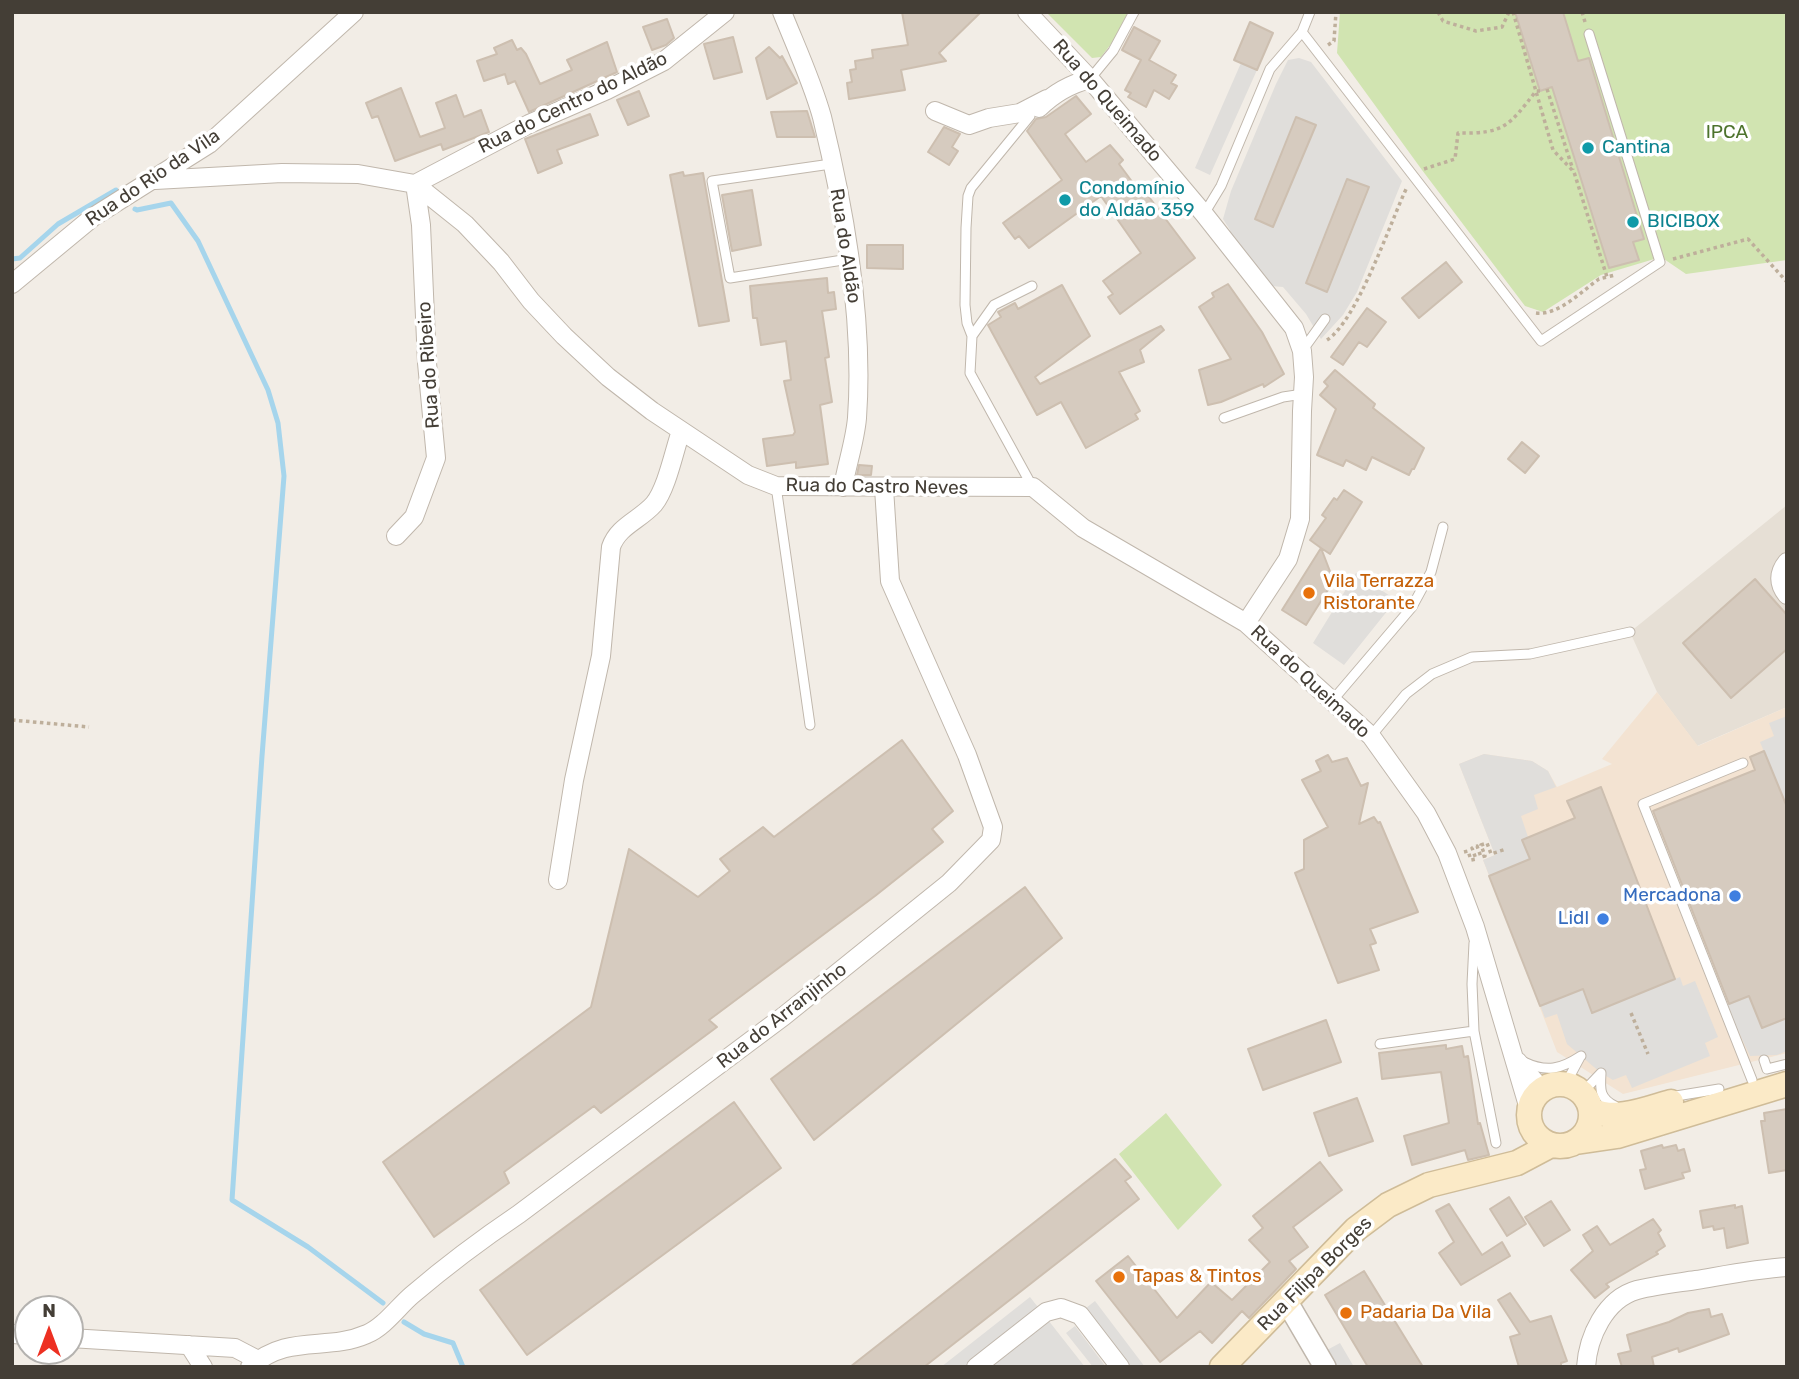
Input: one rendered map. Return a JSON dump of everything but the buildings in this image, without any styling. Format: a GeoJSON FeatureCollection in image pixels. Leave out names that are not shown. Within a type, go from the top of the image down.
{"type":"FeatureCollection","features":[{"type":"Feature","properties":{"kind":"main road"},"geometry":{"type":"LineString","coordinates":[[1556,1101],[1599,1114],[1622,1115],[1718,1089],[1767,1070]]}},
{"type":"Feature","properties":{"kind":"main road"},"geometry":{"type":"LineString","coordinates":[[1556,1101],[1536,1135],[1551,1145],[1565,1146],[1617,1136],[1787,1084]]}},
{"type":"Feature","properties":{"kind":"main road"},"geometry":{"type":"LineString","coordinates":[[1556,1101],[1588,1129],[1576,1142]]}},
{"type":"Feature","properties":{"kind":"main road"},"geometry":{"type":"LineString","coordinates":[[1496,1168],[1556,1101]]}},
{"type":"Feature","properties":{"kind":"main road","name":"Rua Filipa Borges"},"geometry":{"type":"LineString","coordinates":[[1222,1367],[1356,1229],[1388,1205],[1429,1185],[1517,1163],[1551,1145]]}},
{"type":"Feature","properties":{"kind":"street","name":"Rua do Rio da Vila"},"geometry":{"type":"LineString","coordinates":[[12,284],[93,217],[209,144],[354,12]]}},
{"type":"Feature","properties":{"kind":"street","name":"Rua do Centro do Aldão"},"geometry":{"type":"LineString","coordinates":[[415,184],[529,124],[607,90],[664,61],[725,12]]}},
{"type":"Feature","properties":{"kind":"street","name":"Rua do Aldão"},"geometry":{"type":"LineString","coordinates":[[782,12],[821,117],[849,259],[859,368],[856,422],[843,486]]}},
{"type":"Feature","properties":{"kind":"street","name":"Rua do Queimado"},"geometry":{"type":"LineString","coordinates":[[1027,12],[1090,79],[1204,214],[1308,344],[1302,403],[1300,519],[1288,559],[1245,623],[1371,736],[1426,813],[1447,853],[1475,927],[1513,1056],[1556,1101]]}},
{"type":"Feature","properties":{"kind":"street"},"geometry":{"type":"LineString","coordinates":[[935,111],[969,125],[989,118],[1020,113],[1073,84],[1090,79]]}},
{"type":"Feature","properties":{"kind":"street"},"geometry":{"type":"LineString","coordinates":[[1030,116],[1047,99]]}},
{"type":"Feature","properties":{"kind":"street"},"geometry":{"type":"LineString","coordinates":[[155,180],[295,173],[358,174],[415,184]]}},
{"type":"Feature","properties":{"kind":"street","name":"Rua do Castro Neves"},"geometry":{"type":"LineString","coordinates":[[415,184],[465,224],[564,337],[608,377],[748,475],[776,486],[1033,487]]}},
{"type":"Feature","properties":{"kind":"street","name":"Rua do Ribeiro"},"geometry":{"type":"LineString","coordinates":[[396,536],[414,517],[436,458],[427,363],[421,225],[415,184]]}},
{"type":"Feature","properties":{"kind":"street"},"geometry":{"type":"LineString","coordinates":[[558,880],[574,780],[601,656],[611,547],[615,535],[654,504],[662,489],[681,430]]}},
{"type":"Feature","properties":{"kind":"street"},"geometry":{"type":"LineString","coordinates":[[1033,487],[1083,528],[1245,623]]}},
{"type":"Feature","properties":{"kind":"street","name":"Rua do Arranjinho"},"geometry":{"type":"LineString","coordinates":[[254,1363],[276,1349],[368,1334],[483,1238],[530,1206],[784,1016],[949,883],[991,839],[993,827],[967,755],[890,581],[884,488]]}},
{"type":"Feature","properties":{"kind":"street"},"geometry":{"type":"LineString","coordinates":[[1787,562],[1779,579],[1787,595]]}},
{"type":"Feature","properties":{"kind":"street"},"geometry":{"type":"LineString","coordinates":[[1586,1367],[1587,1352],[1594,1332],[1606,1312],[1634,1290],[1759,1269],[1787,1267]]}},
{"type":"Feature","properties":{"kind":"street"},"geometry":{"type":"LineString","coordinates":[[1286,1302],[1325,1367]]}},
{"type":"Feature","properties":{"kind":"street"},"geometry":{"type":"LineString","coordinates":[[976,1367],[1046,1312],[1061,1308],[1080,1315],[1120,1367]]}},
{"type":"Feature","properties":{"kind":"street"},"geometry":{"type":"LineString","coordinates":[[84,1339],[235,1348],[254,1363]]}},
{"type":"Feature","properties":{"kind":"street"},"geometry":{"type":"LineString","coordinates":[[189,1346],[203,1367]]}},
{"type":"Feature","properties":{"kind":"lane"},"geometry":{"type":"LineString","coordinates":[[1090,79],[1113,51],[1134,12]]}},
{"type":"Feature","properties":{"kind":"lane"},"geometry":{"type":"LineString","coordinates":[[1204,214],[1221,186],[1274,71],[1302,32],[1310,12]]}},
{"type":"Feature","properties":{"kind":"lane"},"geometry":{"type":"LineString","coordinates":[[1302,32],[1541,341],[1660,262],[1589,34]]}},
{"type":"Feature","properties":{"kind":"lane"},"geometry":{"type":"LineString","coordinates":[[1030,116],[977,178],[968,196],[965,305],[972,336],[970,373],[1033,487]]}},
{"type":"Feature","properties":{"kind":"lane"},"geometry":{"type":"LineString","coordinates":[[831,164],[712,181],[730,278],[849,259]]}},
{"type":"Feature","properties":{"kind":"lane"},"geometry":{"type":"LineString","coordinates":[[972,336],[994,305],[1032,286]]}},
{"type":"Feature","properties":{"kind":"lane"},"geometry":{"type":"LineString","coordinates":[[1308,344],[1325,319]]}},
{"type":"Feature","properties":{"kind":"lane"},"geometry":{"type":"LineString","coordinates":[[1224,418],[1283,397],[1302,403]]}},
{"type":"Feature","properties":{"kind":"lane"},"geometry":{"type":"LineString","coordinates":[[776,486],[810,725]]}},
{"type":"Feature","properties":{"kind":"lane"},"geometry":{"type":"LineString","coordinates":[[1332,701],[1412,607],[1431,572],[1443,527]]}},
{"type":"Feature","properties":{"kind":"lane"},"geometry":{"type":"LineString","coordinates":[[1371,736],[1406,694],[1432,674],[1472,657],[1530,654],[1630,632]]}},
{"type":"Feature","properties":{"kind":"lane"},"geometry":{"type":"LineString","coordinates":[[1743,763],[1643,804],[1767,1070],[1787,1064]]}},
{"type":"Feature","properties":{"kind":"lane"},"geometry":{"type":"LineString","coordinates":[[1475,927],[1472,984],[1474,1031],[1496,1143]]}},
{"type":"Feature","properties":{"kind":"lane"},"geometry":{"type":"LineString","coordinates":[[1380,1044],[1474,1031]]}},
{"type":"Feature","properties":{"kind":"lane"},"geometry":{"type":"LineString","coordinates":[[1513,1056],[1547,1070],[1560,1068],[1581,1056],[1556,1101]]}},
{"type":"Feature","properties":{"kind":"lane"},"geometry":{"type":"LineString","coordinates":[[1556,1101],[1601,1073],[1600,1093],[1605,1101],[1616,1106],[1718,1089]]}},
{"type":"Feature","properties":{"kind":"path"},"geometry":{"type":"LineString","coordinates":[[1325,48],[1334,41],[1336,12]]}},
{"type":"Feature","properties":{"kind":"path"},"geometry":{"type":"LineString","coordinates":[[1438,12],[1443,21],[1476,31],[1502,27],[1511,12]]}},
{"type":"Feature","properties":{"kind":"path"},"geometry":{"type":"LineString","coordinates":[[1511,12],[1538,91],[1553,150],[1574,172]]}},
{"type":"Feature","properties":{"kind":"path"},"geometry":{"type":"LineString","coordinates":[[1547,89],[1607,277]]}},
{"type":"Feature","properties":{"kind":"path"},"geometry":{"type":"LineString","coordinates":[[1422,170],[1455,159],[1458,133],[1485,133],[1512,122],[1538,91]]}},
{"type":"Feature","properties":{"kind":"path"},"geometry":{"type":"LineString","coordinates":[[1308,344],[1324,342],[1331,338],[1346,318],[1375,262],[1410,182]]}},
{"type":"Feature","properties":{"kind":"path"},"geometry":{"type":"LineString","coordinates":[[1683,256],[1748,239],[1787,282]]}},
{"type":"Feature","properties":{"kind":"path"},"geometry":{"type":"LineString","coordinates":[[1532,313],[1553,312],[1599,279],[1620,273]]}},
{"type":"Feature","properties":{"kind":"path"},"geometry":{"type":"LineString","coordinates":[[12,720],[89,727]]}},
{"type":"Feature","properties":{"kind":"path"},"geometry":{"type":"LineString","coordinates":[[1468,851],[1471,860],[1476,859],[1472,848],[1477,846],[1481,857],[1485,856],[1481,845],[1487,843],[1491,854],[1506,849]]}},
{"type":"Feature","properties":{"kind":"path"},"geometry":{"type":"LineString","coordinates":[[1631,1013],[1648,1054]]}},
{"type":"Feature","properties":{"kind":"shaded area"},"geometry":{"type":"Polygon","coordinates":[[[1299,58],[1311,62],[1402,181],[1357,292],[1343,315],[1321,339],[1306,314],[1283,287],[1271,286],[1225,234],[1230,230],[1223,219],[1231,191],[1276,84],[1288,60],[1299,58]]]}},
{"type":"Feature","properties":{"kind":"shaded area"},"geometry":{"type":"Polygon","coordinates":[[[1241,63],[1257,70],[1210,175],[1195,168],[1241,63]]]}},
{"type":"Feature","properties":{"kind":"shaded area"},"geometry":{"type":"Polygon","coordinates":[[[1787,505],[1787,707],[1697,746],[1657,692],[1630,632],[1787,505]]]}},
{"type":"Feature","properties":{"kind":"shaded area"},"geometry":{"type":"Polygon","coordinates":[[[1356,573],[1396,600],[1344,665],[1313,643],[1356,573]]]}},
{"type":"Feature","properties":{"kind":"shaded area"},"geometry":{"type":"Polygon","coordinates":[[[1657,692],[1698,746],[1787,707],[1787,1053],[1623,1094],[1557,1052],[1483,860],[1495,855],[1459,764],[1484,754],[1532,761],[1548,771],[1557,787],[1612,764],[1602,759],[1657,692]]]}},
{"type":"Feature","properties":{"kind":"shaded area"},"geometry":{"type":"Polygon","coordinates":[[[1787,716],[1787,807],[1760,742],[1774,736],[1769,723],[1787,716]]]}},
{"type":"Feature","properties":{"kind":"shaded area"},"geometry":{"type":"Polygon","coordinates":[[[1484,754],[1532,761],[1548,771],[1556,787],[1534,795],[1538,809],[1521,816],[1528,837],[1523,841],[1592,1012],[1680,977],[1683,986],[1695,981],[1718,1037],[1705,1043],[1710,1056],[1632,1088],[1626,1075],[1613,1080],[1567,1044],[1557,1014],[1545,1018],[1483,860],[1495,855],[1459,764],[1484,754]]]}},
{"type":"Feature","properties":{"kind":"shaded area"},"geometry":{"type":"Polygon","coordinates":[[[1787,980],[1787,1051],[1777,1055],[1750,1056],[1726,1005],[1787,980]]]}},
{"type":"Feature","properties":{"kind":"shaded area"},"geometry":{"type":"Polygon","coordinates":[[[1030,1297],[1085,1367],[941,1367],[1030,1297]]]}},
{"type":"Feature","properties":{"kind":"shaded area"},"geometry":{"type":"Polygon","coordinates":[[[1095,1301],[1145,1367],[1131,1367],[1086,1308],[1095,1301]]]}},
{"type":"Feature","properties":{"kind":"shaded area"},"geometry":{"type":"Polygon","coordinates":[[[1075,1326],[1106,1367],[1093,1367],[1066,1333],[1075,1326]]]}},
{"type":"Feature","properties":{"kind":"shaded area"},"geometry":{"type":"Polygon","coordinates":[[[1340,1343],[1354,1367],[1336,1367],[1327,1350],[1340,1343]]]}},
{"type":"Feature","properties":{"kind":"green space"},"geometry":{"type":"Polygon","coordinates":[[[1046,12],[1128,12],[1114,40],[1101,57],[1092,58],[1046,12]]]}},
{"type":"Feature","properties":{"kind":"green space","name":"IPCA"},"geometry":{"type":"Polygon","coordinates":[[[1340,12],[1787,12],[1787,260],[1686,274],[1661,257],[1601,275],[1543,312],[1525,306],[1337,53],[1340,12]]]}},
{"type":"Feature","properties":{"kind":"green space"},"geometry":{"type":"Polygon","coordinates":[[[1166,1113],[1222,1185],[1178,1230],[1119,1154],[1166,1113]]]}},
{"type":"Feature","properties":{"kind":"waterway"},"geometry":{"type":"LineString","coordinates":[[12,259],[20,258],[58,224],[116,190]]}},
{"type":"Feature","properties":{"kind":"waterway"},"geometry":{"type":"LineString","coordinates":[[135,209],[171,203],[198,241],[268,390],[278,423],[284,476],[232,1200],[308,1247],[383,1303]]}},
{"type":"Feature","properties":{"kind":"waterway"},"geometry":{"type":"LineString","coordinates":[[404,1322],[424,1334],[453,1343],[463,1367]]}},
{"type":"Feature","properties":{"kind":"place","name":"Cantina"},"geometry":{"type":"Point","coordinates":[1588,148]}},
{"type":"Feature","properties":{"kind":"place","name":"Condomínio do Aldão 359"},"geometry":{"type":"Point","coordinates":[1065,200]}},
{"type":"Feature","properties":{"kind":"place","name":"BICIBOX"},"geometry":{"type":"Point","coordinates":[1633,222]}},
{"type":"Feature","properties":{"kind":"place","name":"Vila Terrazza Ristorante"},"geometry":{"type":"Point","coordinates":[1309,593]}},
{"type":"Feature","properties":{"kind":"place","name":"Mercadona"},"geometry":{"type":"Point","coordinates":[1735,896]}},
{"type":"Feature","properties":{"kind":"place","name":"Lidl"},"geometry":{"type":"Point","coordinates":[1603,919]}},
{"type":"Feature","properties":{"kind":"place","name":"Tapas & Tintos"},"geometry":{"type":"Point","coordinates":[1119,1277]}},
{"type":"Feature","properties":{"kind":"place","name":"Padaria Da Vila"},"geometry":{"type":"Point","coordinates":[1346,1313]}}]}
